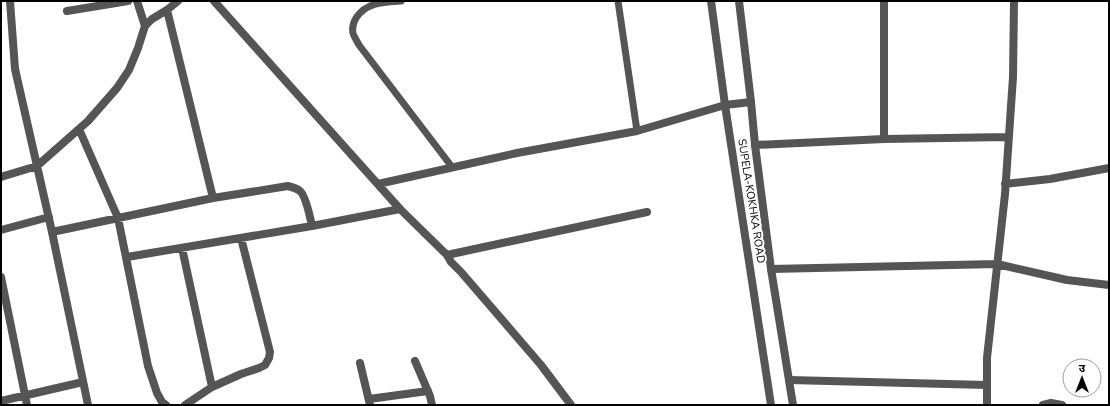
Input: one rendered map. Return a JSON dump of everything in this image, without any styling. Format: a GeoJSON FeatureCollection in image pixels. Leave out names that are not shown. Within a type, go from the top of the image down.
{"type":"FeatureCollection","features":[{"type":"Feature","properties":{"kind":"street"},"geometry":{"type":"LineString","coordinates":[[10,1],[15,69],[49,217],[88,405]]}},
{"type":"Feature","properties":{"kind":"street"},"geometry":{"type":"LineString","coordinates":[[67,11],[128,1]]}},
{"type":"Feature","properties":{"kind":"street"},"geometry":{"type":"LineString","coordinates":[[137,1],[145,26]]}},
{"type":"Feature","properties":{"kind":"street"},"geometry":{"type":"LineString","coordinates":[[1,177],[37,166],[88,122],[117,88],[129,70],[145,26],[152,19],[178,1]]}},
{"type":"Feature","properties":{"kind":"street"},"geometry":{"type":"LineString","coordinates":[[214,1],[400,209],[447,255],[451,262],[541,365],[571,405]]}},
{"type":"Feature","properties":{"kind":"street","name":"SUPELA-KOKHKA ROAD"},"geometry":{"type":"LineString","coordinates":[[711,1],[725,105],[771,405]]}},
{"type":"Feature","properties":{"kind":"street","name":"SUPELA-KOKHKA ROAD"},"geometry":{"type":"LineString","coordinates":[[739,1],[771,269],[793,405]]}},
{"type":"Feature","properties":{"kind":"street"},"geometry":{"type":"LineString","coordinates":[[884,1],[884,139]]}},
{"type":"Feature","properties":{"kind":"street"},"geometry":{"type":"LineString","coordinates":[[987,405],[987,358],[1005,184],[1013,77],[1014,1]]}},
{"type":"Feature","properties":{"kind":"street"},"geometry":{"type":"LineString","coordinates":[[167,10],[213,198]]}},
{"type":"Feature","properties":{"kind":"street"},"geometry":{"type":"LineString","coordinates":[[378,184],[517,153],[636,131],[725,105],[752,102]]}},
{"type":"Feature","properties":{"kind":"street"},"geometry":{"type":"LineString","coordinates":[[79,129],[118,218],[148,366],[157,393],[165,405]]}},
{"type":"Feature","properties":{"kind":"street"},"geometry":{"type":"LineString","coordinates":[[755,145],[884,139],[1008,137]]}},
{"type":"Feature","properties":{"kind":"street"},"geometry":{"type":"LineString","coordinates":[[1005,184],[1050,179],[1109,168]]}},
{"type":"Feature","properties":{"kind":"street"},"geometry":{"type":"LineString","coordinates":[[52,232],[213,198],[288,186],[301,192],[304,196],[312,226]]}},
{"type":"Feature","properties":{"kind":"street"},"geometry":{"type":"LineString","coordinates":[[127,257],[312,226],[400,209]]}},
{"type":"Feature","properties":{"kind":"street"},"geometry":{"type":"LineString","coordinates":[[447,255],[647,212]]}},
{"type":"Feature","properties":{"kind":"street"},"geometry":{"type":"LineString","coordinates":[[1,230],[49,217]]}},
{"type":"Feature","properties":{"kind":"street"},"geometry":{"type":"LineString","coordinates":[[185,405],[212,387],[265,365],[269,358],[270,352],[241,238]]}},
{"type":"Feature","properties":{"kind":"street"},"geometry":{"type":"LineString","coordinates":[[182,248],[212,387]]}},
{"type":"Feature","properties":{"kind":"street"},"geometry":{"type":"LineString","coordinates":[[771,269],[997,264],[1067,280],[1109,285]]}},
{"type":"Feature","properties":{"kind":"street"},"geometry":{"type":"LineString","coordinates":[[1,277],[27,405]]}},
{"type":"Feature","properties":{"kind":"street"},"geometry":{"type":"LineString","coordinates":[[415,361],[428,391],[432,405]]}},
{"type":"Feature","properties":{"kind":"street"},"geometry":{"type":"LineString","coordinates":[[360,363],[370,402],[428,391]]}},
{"type":"Feature","properties":{"kind":"street"},"geometry":{"type":"LineString","coordinates":[[789,380],[987,385]]}},
{"type":"Feature","properties":{"kind":"street"},"geometry":{"type":"LineString","coordinates":[[1,401],[83,382]]}},
{"type":"Feature","properties":{"kind":"street"},"geometry":{"type":"LineString","coordinates":[[1043,405],[1051,403],[1062,405]]}},
{"type":"Feature","properties":{"kind":"lane"},"geometry":{"type":"LineString","coordinates":[[401,1],[385,2],[365,8],[354,21],[354,35],[359,45],[452,167]]}},
{"type":"Feature","properties":{"kind":"lane"},"geometry":{"type":"LineString","coordinates":[[618,1],[636,131]]}}]}
